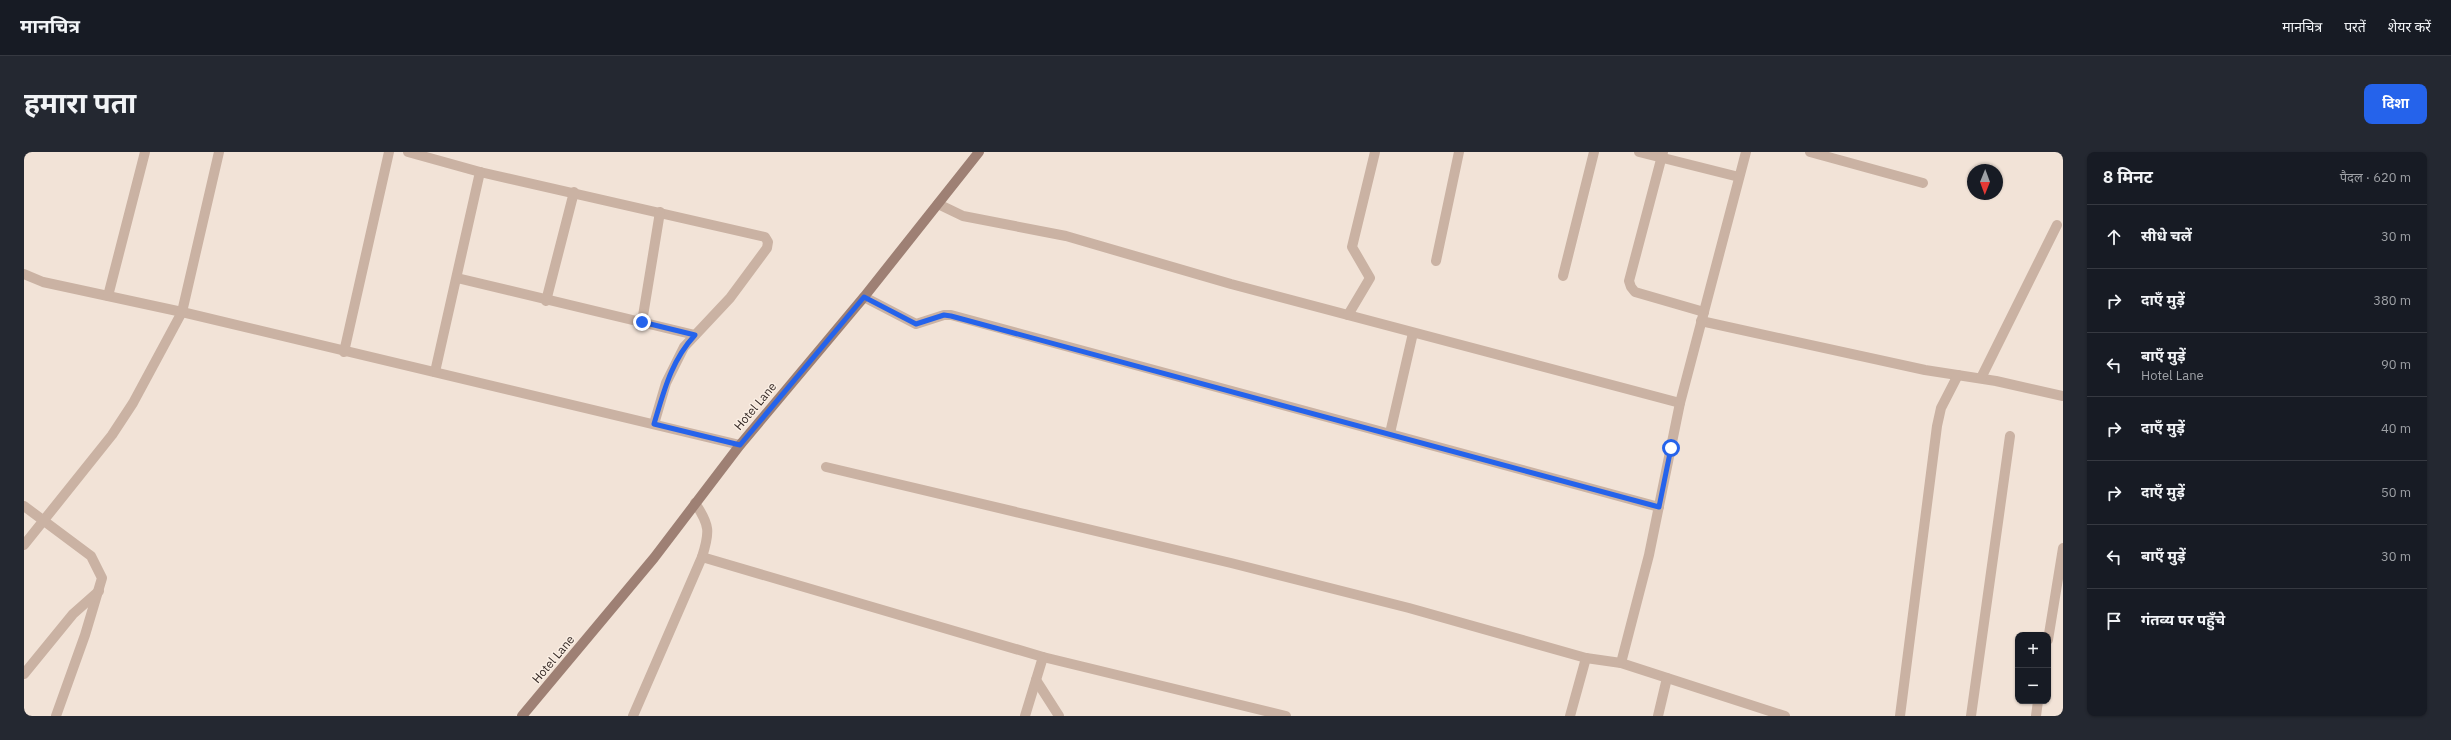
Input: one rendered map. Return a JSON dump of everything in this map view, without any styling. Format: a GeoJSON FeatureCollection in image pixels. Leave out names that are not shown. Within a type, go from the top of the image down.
{"type":"FeatureCollection","features":[{"type":"Feature","properties":{"kind":"street"},"geometry":{"type":"LineString","coordinates":[[108,296],[146,152]]}},
{"type":"Feature","properties":{"kind":"street"},"geometry":{"type":"LineString","coordinates":[[24,545],[112,435],[133,403],[182,312],[219,152]]}},
{"type":"Feature","properties":{"kind":"street"},"geometry":{"type":"LineString","coordinates":[[344,352],[389,152]]}},
{"type":"Feature","properties":{"kind":"street"},"geometry":{"type":"LineString","coordinates":[[408,152],[480,172],[759,235],[768,242],[767,248],[730,298],[684,347],[672,367],[654,424]]}},
{"type":"Feature","properties":{"kind":"street","name":"Hotel Lane"},"geometry":{"type":"LineString","coordinates":[[522,716],[654,558],[700,512],[740,445],[864,297],[979,152]]}},
{"type":"Feature","properties":{"kind":"street"},"geometry":{"type":"LineString","coordinates":[[1348,315],[1370,278],[1352,247],[1374,152]]}},
{"type":"Feature","properties":{"kind":"street"},"geometry":{"type":"LineString","coordinates":[[1436,261],[1459,152]]}},
{"type":"Feature","properties":{"kind":"street"},"geometry":{"type":"LineString","coordinates":[[1563,276],[1594,152]]}},
{"type":"Feature","properties":{"kind":"street"},"geometry":{"type":"LineString","coordinates":[[1639,152],[1662,154],[1739,177]]}},
{"type":"Feature","properties":{"kind":"street"},"geometry":{"type":"LineString","coordinates":[[1621,663],[1641,593],[1680,403],[1746,152]]}},
{"type":"Feature","properties":{"kind":"street"},"geometry":{"type":"LineString","coordinates":[[1810,152],[1923,183]]}},
{"type":"Feature","properties":{"kind":"street"},"geometry":{"type":"LineString","coordinates":[[1662,154],[1629,281],[1635,292],[1703,316],[1958,375],[1981,378],[2063,396]]}},
{"type":"Feature","properties":{"kind":"street"},"geometry":{"type":"LineString","coordinates":[[435,372],[480,172]]}},
{"type":"Feature","properties":{"kind":"street"},"geometry":{"type":"LineString","coordinates":[[546,301],[574,192]]}},
{"type":"Feature","properties":{"kind":"street"},"geometry":{"type":"LineString","coordinates":[[938,204],[958,214],[1066,236],[1413,333],[1680,403]]}},
{"type":"Feature","properties":{"kind":"street"},"geometry":{"type":"LineString","coordinates":[[642,322],[660,212]]}},
{"type":"Feature","properties":{"kind":"street"},"geometry":{"type":"LineString","coordinates":[[1981,378],[2056,225]]}},
{"type":"Feature","properties":{"kind":"street"},"geometry":{"type":"LineString","coordinates":[[24,274],[42,282],[182,312],[344,352],[435,372],[740,445]]}},
{"type":"Feature","properties":{"kind":"street"},"geometry":{"type":"LineString","coordinates":[[457,278],[546,301],[695,335]]}},
{"type":"Feature","properties":{"kind":"street"},"geometry":{"type":"LineString","coordinates":[[864,297],[916,324],[944,315],[951,316],[1390,433],[1659,507]]}},
{"type":"Feature","properties":{"kind":"street"},"geometry":{"type":"LineString","coordinates":[[1390,433],[1413,333]]}},
{"type":"Feature","properties":{"kind":"street"},"geometry":{"type":"LineString","coordinates":[[1900,716],[1936,426],[1941,408],[1958,375]]}},
{"type":"Feature","properties":{"kind":"street"},"geometry":{"type":"LineString","coordinates":[[1971,716],[2010,436]]}},
{"type":"Feature","properties":{"kind":"street"},"geometry":{"type":"LineString","coordinates":[[826,466],[1021,515],[1239,565],[1409,608],[1586,658],[1621,663],[1668,678],[1753,711],[1785,716]]}},
{"type":"Feature","properties":{"kind":"street"},"geometry":{"type":"LineString","coordinates":[[24,506],[91,556],[102,578],[100,590],[56,716]]}},
{"type":"Feature","properties":{"kind":"street"},"geometry":{"type":"LineString","coordinates":[[633,716],[702,557],[708,539],[700,512]]}},
{"type":"Feature","properties":{"kind":"street"},"geometry":{"type":"LineString","coordinates":[[2049,632],[2063,548]]}},
{"type":"Feature","properties":{"kind":"street"},"geometry":{"type":"LineString","coordinates":[[702,557],[1043,657],[1286,716]]}},
{"type":"Feature","properties":{"kind":"street"},"geometry":{"type":"LineString","coordinates":[[24,674],[73,614],[100,590]]}},
{"type":"Feature","properties":{"kind":"street"},"geometry":{"type":"LineString","coordinates":[[1025,716],[1043,657]]}},
{"type":"Feature","properties":{"kind":"street"},"geometry":{"type":"LineString","coordinates":[[1570,716],[1586,658]]}},
{"type":"Feature","properties":{"kind":"street"},"geometry":{"type":"LineString","coordinates":[[1658,716],[1668,678]]}},
{"type":"Feature","properties":{"kind":"street"},"geometry":{"type":"LineString","coordinates":[[1036,680],[1059,716]]}},
{"type":"Feature","properties":{"kind":"street"},"geometry":{"type":"LineString","coordinates":[[2036,716],[2038,704]]}},
{"type":"Feature","properties":{"kind":"route"},"geometry":{"type":"LineString","coordinates":[[642,322],[695,335],[684,347],[672,367],[654,424],[740,445],[864,297],[916,324],[947,315],[1390,433],[1659,507],[1671,448]]}}]}
